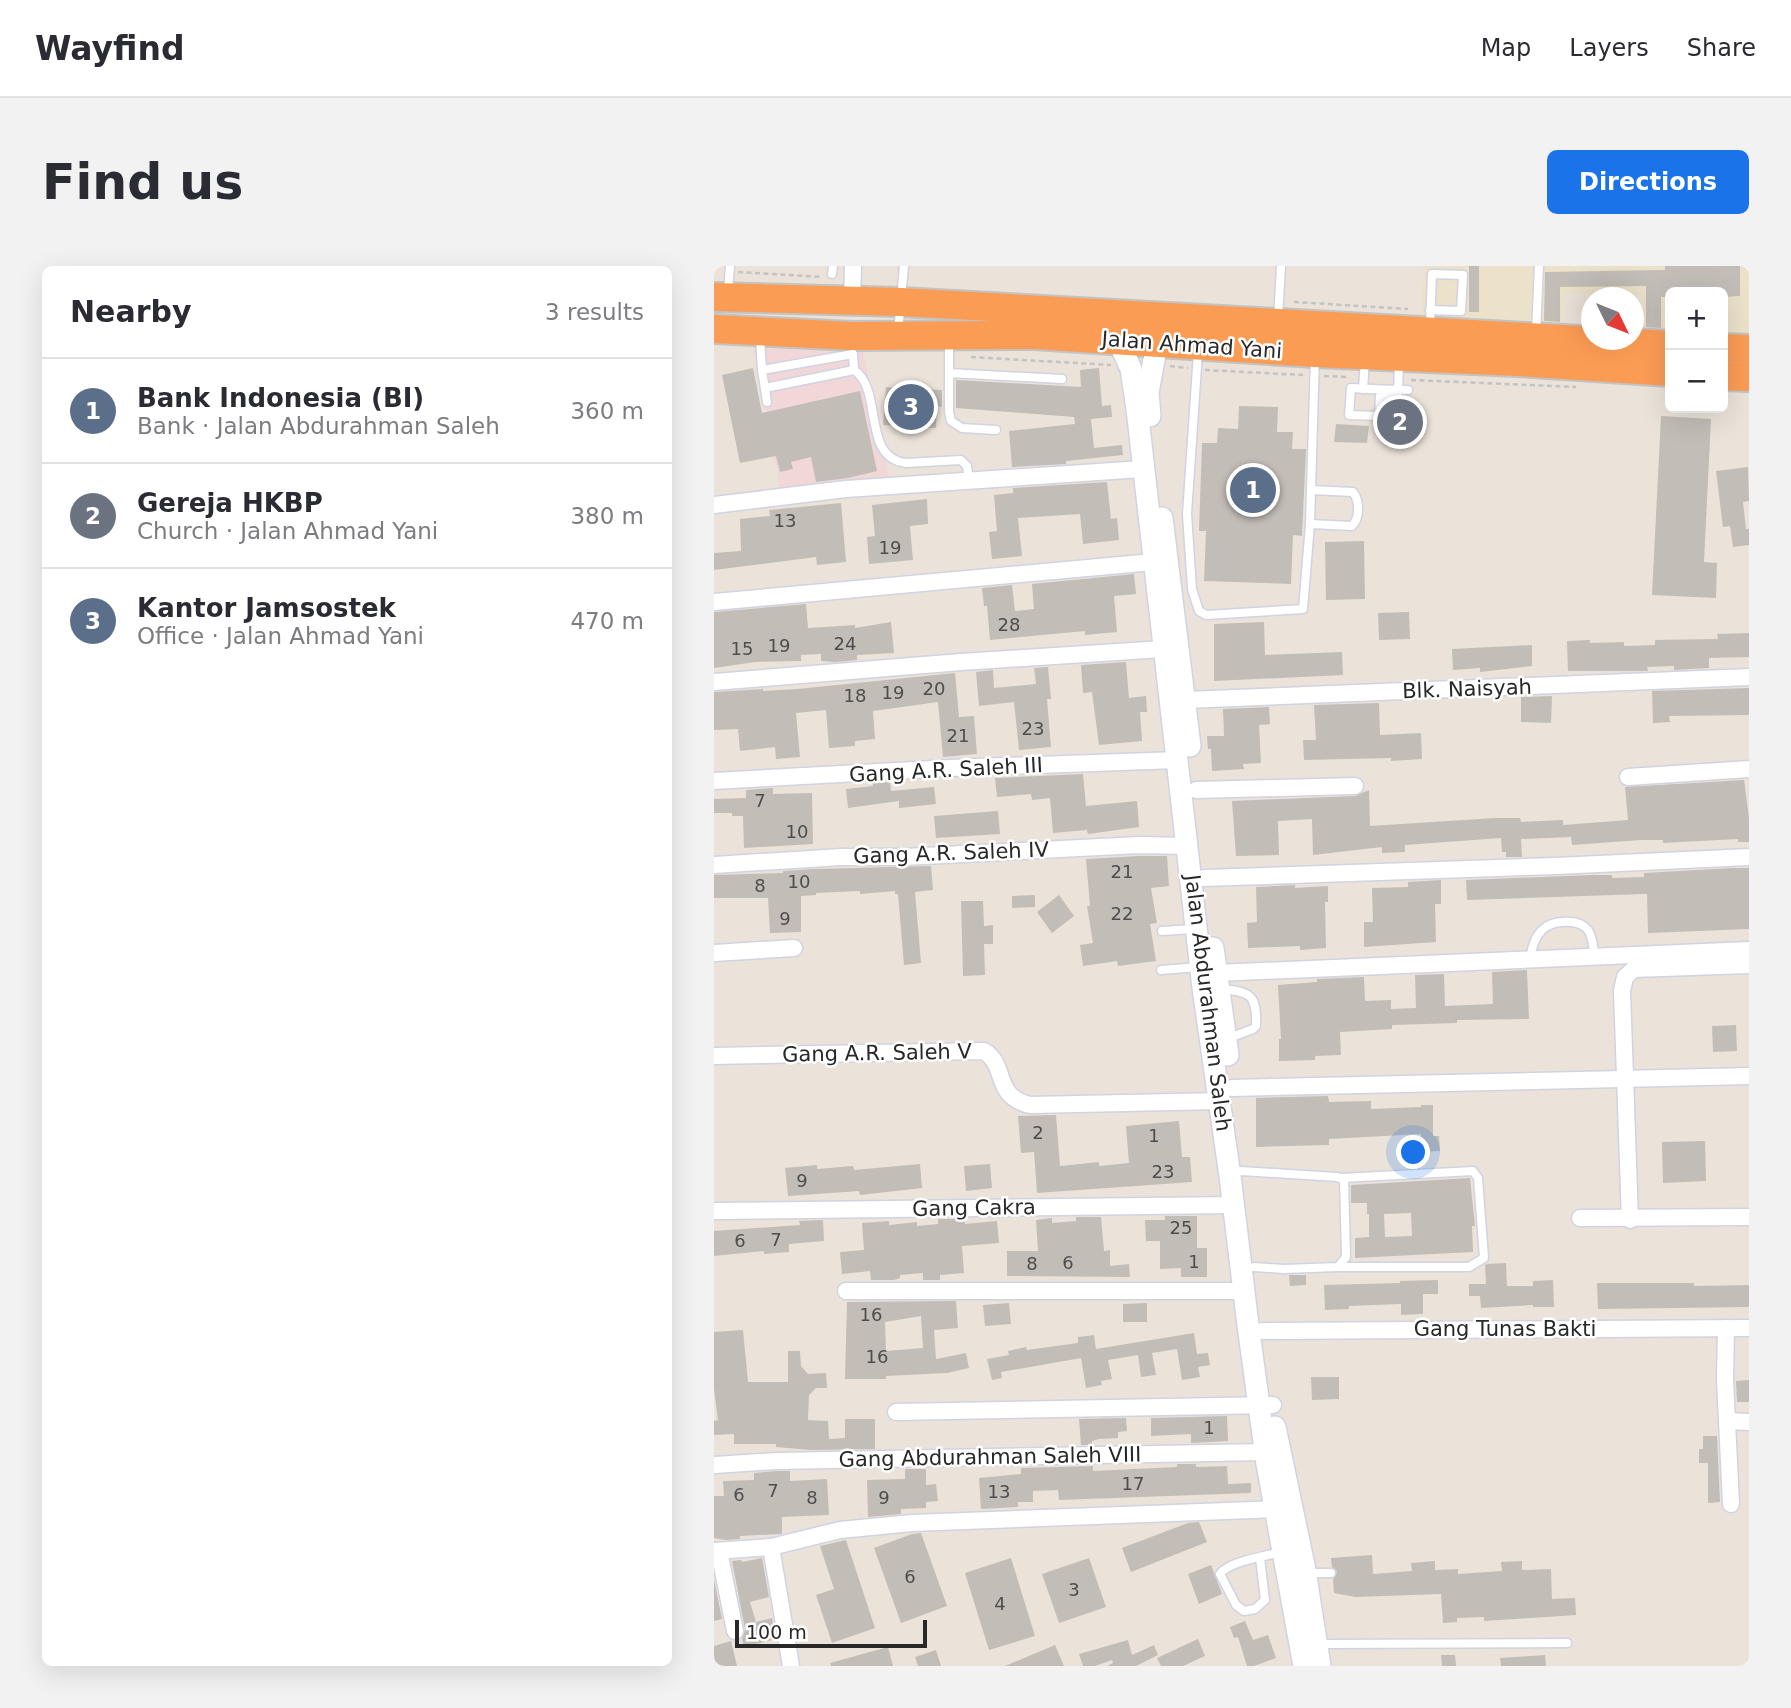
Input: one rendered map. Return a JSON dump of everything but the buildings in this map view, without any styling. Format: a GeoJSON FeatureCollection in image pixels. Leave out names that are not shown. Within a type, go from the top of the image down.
{"type":"FeatureCollection","features":[{"type":"Feature","properties":{"kind":"highway","name":"Jalan Ahmad Yani"},"geometry":{"type":"LineString","coordinates":[[729,298],[901,302],[1277,336],[1315,365],[1405,368],[1665,358]]}},
{"type":"Feature","properties":{"kind":"highway"},"geometry":{"type":"LineString","coordinates":[[729,298],[755,339]]}},
{"type":"Feature","properties":{"kind":"highway","name":"Jalan Ahmad Yani"},"geometry":{"type":"LineString","coordinates":[[714,329],[755,339],[852,345],[898,335],[1034,335],[1157,343],[1198,357],[1277,336],[1430,321],[1665,357]]}},
{"type":"Feature","properties":{"kind":"highway"},"geometry":{"type":"LineString","coordinates":[[1728,348],[1749,349]]}},
{"type":"Feature","properties":{"kind":"highway"},"geometry":{"type":"LineString","coordinates":[[1728,376],[1749,377]]}},
{"type":"Feature","properties":{"kind":"street"},"geometry":{"type":"LineString","coordinates":[[852,302],[853,266]]}},
{"type":"Feature","properties":{"kind":"street","name":"Jalan Abdurahman Saleh"},"geometry":{"type":"LineString","coordinates":[[1118,340],[1131,369],[1164,592],[1185,700],[1204,878],[1197,929],[1212,976],[1226,1040],[1226,1094],[1241,1171],[1262,1331],[1266,1405],[1265,1452],[1304,1666]]}},
{"type":"Feature","properties":{"kind":"street","name":"Jalan Abdurahman Saleh"},"geometry":{"type":"LineString","coordinates":[[1157,343],[1148,393],[1146,457],[1153,562],[1164,592],[1163,649],[1188,846],[1212,976],[1244,1291],[1266,1405],[1275,1426],[1306,1573],[1320,1666]]}},
{"type":"Feature","properties":{"kind":"street"},"geometry":{"type":"LineString","coordinates":[[714,505],[846,489],[969,481],[1146,457]]}},
{"type":"Feature","properties":{"kind":"street"},"geometry":{"type":"LineString","coordinates":[[714,602],[1153,562]]}},
{"type":"Feature","properties":{"kind":"street"},"geometry":{"type":"LineString","coordinates":[[714,682],[1163,649]]}},
{"type":"Feature","properties":{"kind":"street","name":"Blk. Naisyah"},"geometry":{"type":"LineString","coordinates":[[1185,700],[1749,677]]}},
{"type":"Feature","properties":{"kind":"street","name":"Gang A.R. Saleh III"},"geometry":{"type":"LineString","coordinates":[[714,781],[950,768],[1178,760]]}},
{"type":"Feature","properties":{"kind":"street"},"geometry":{"type":"LineString","coordinates":[[1628,777],[1749,769]]}},
{"type":"Feature","properties":{"kind":"street"},"geometry":{"type":"LineString","coordinates":[[1196,790],[1355,786]]}},
{"type":"Feature","properties":{"kind":"street","name":"Gang A.R. Saleh IV"},"geometry":{"type":"LineString","coordinates":[[714,865],[1139,845],[1188,846]]}},
{"type":"Feature","properties":{"kind":"street"},"geometry":{"type":"LineString","coordinates":[[1204,878],[1749,857]]}},
{"type":"Feature","properties":{"kind":"street"},"geometry":{"type":"LineString","coordinates":[[714,953],[793,948]]}},
{"type":"Feature","properties":{"kind":"street"},"geometry":{"type":"LineString","coordinates":[[1212,976],[1749,950]]}},
{"type":"Feature","properties":{"kind":"street"},"geometry":{"type":"LineString","coordinates":[[1630,1220],[1622,991],[1625,977],[1634,969],[1749,965]]}},
{"type":"Feature","properties":{"kind":"street","name":"Gang A.R. Saleh V"},"geometry":{"type":"LineString","coordinates":[[714,1056],[984,1051],[992,1058],[1013,1099],[1030,1105],[1226,1094]]}},
{"type":"Feature","properties":{"kind":"street"},"geometry":{"type":"LineString","coordinates":[[1226,1094],[1625,1077],[1749,1076]]}},
{"type":"Feature","properties":{"kind":"street","name":"Gang Cakra"},"geometry":{"type":"LineString","coordinates":[[714,1211],[1234,1205]]}},
{"type":"Feature","properties":{"kind":"street"},"geometry":{"type":"LineString","coordinates":[[1580,1218],[1630,1220],[1749,1217]]}},
{"type":"Feature","properties":{"kind":"street"},"geometry":{"type":"LineString","coordinates":[[846,1291],[1244,1291]]}},
{"type":"Feature","properties":{"kind":"street"},"geometry":{"type":"LineString","coordinates":[[1726,1328],[1731,1504]]}},
{"type":"Feature","properties":{"kind":"street","name":"Gang Tunas Bakti"},"geometry":{"type":"LineString","coordinates":[[1262,1331],[1749,1328]]}},
{"type":"Feature","properties":{"kind":"street"},"geometry":{"type":"LineString","coordinates":[[896,1412],[1266,1405]]}},
{"type":"Feature","properties":{"kind":"street"},"geometry":{"type":"LineString","coordinates":[[1727,1421],[1749,1422]]}},
{"type":"Feature","properties":{"kind":"street","name":"Gang Abdurahman Saleh VIII"},"geometry":{"type":"LineString","coordinates":[[714,1465],[790,1460],[1265,1452]]}},
{"type":"Feature","properties":{"kind":"street"},"geometry":{"type":"LineString","coordinates":[[735,1631],[717,1551],[771,1547],[840,1530],[912,1523],[1276,1509]]}},
{"type":"Feature","properties":{"kind":"street"},"geometry":{"type":"LineString","coordinates":[[771,1547],[791,1666]]}},
{"type":"Feature","properties":{"kind":"lane"},"geometry":{"type":"LineString","coordinates":[[729,298],[730,266]]}},
{"type":"Feature","properties":{"kind":"lane"},"geometry":{"type":"LineString","coordinates":[[898,335],[904,266]]}},
{"type":"Feature","properties":{"kind":"lane"},"geometry":{"type":"LineString","coordinates":[[1277,336],[1281,266]]}},
{"type":"Feature","properties":{"kind":"lane"},"geometry":{"type":"LineString","coordinates":[[1535,338],[1539,266]]}},
{"type":"Feature","properties":{"kind":"lane"},"geometry":{"type":"LineString","coordinates":[[1432,274],[1463,275],[1461,311],[1430,321],[1432,274]]}},
{"type":"Feature","properties":{"kind":"lane"},"geometry":{"type":"LineString","coordinates":[[950,335],[951,421],[961,428],[996,430]]}},
{"type":"Feature","properties":{"kind":"lane"},"geometry":{"type":"LineString","coordinates":[[755,339],[767,402]]}},
{"type":"Feature","properties":{"kind":"lane"},"geometry":{"type":"LineString","coordinates":[[762,370],[852,345],[854,370],[863,378],[881,445],[888,457],[899,463],[961,460],[967,467],[969,481]]}},
{"type":"Feature","properties":{"kind":"lane"},"geometry":{"type":"LineString","coordinates":[[1198,357],[1187,514],[1192,589],[1199,611],[1206,615],[1303,609],[1310,524],[1315,365]]}},
{"type":"Feature","properties":{"kind":"lane"},"geometry":{"type":"LineString","coordinates":[[1360,366],[1363,389]]}},
{"type":"Feature","properties":{"kind":"lane"},"geometry":{"type":"LineString","coordinates":[[1405,368],[1398,390],[1398,397],[1380,396],[1379,416],[1349,415],[1351,388],[1363,389],[1398,390],[1408,390]]}},
{"type":"Feature","properties":{"kind":"lane"},"geometry":{"type":"LineString","coordinates":[[765,388],[854,370]]}},
{"type":"Feature","properties":{"kind":"lane"},"geometry":{"type":"LineString","coordinates":[[949,373],[1062,379]]}},
{"type":"Feature","properties":{"kind":"lane"},"geometry":{"type":"LineString","coordinates":[[1310,524],[1352,526],[1356,523],[1358,506],[1353,492],[1311,490]]}},
{"type":"Feature","properties":{"kind":"lane"},"geometry":{"type":"LineString","coordinates":[[1164,592],[1192,589]]}},
{"type":"Feature","properties":{"kind":"lane"},"geometry":{"type":"LineString","coordinates":[[1530,960],[1532,946],[1543,929],[1570,922],[1587,928],[1595,957]]}},
{"type":"Feature","properties":{"kind":"lane"},"geometry":{"type":"LineString","coordinates":[[1161,931],[1197,929]]}},
{"type":"Feature","properties":{"kind":"lane"},"geometry":{"type":"LineString","coordinates":[[1160,970],[1212,976],[1244,991],[1254,1002],[1256,1026],[1226,1040]]}},
{"type":"Feature","properties":{"kind":"lane"},"geometry":{"type":"LineString","coordinates":[[1241,1171],[1341,1178],[1473,1171],[1478,1178],[1484,1258],[1469,1267],[1254,1267]]}},
{"type":"Feature","properties":{"kind":"lane"},"geometry":{"type":"LineString","coordinates":[[1338,1267],[1346,1257],[1344,1180],[1341,1178]]}},
{"type":"Feature","properties":{"kind":"lane"},"geometry":{"type":"LineString","coordinates":[[1260,1558],[1265,1600],[1255,1609],[1244,1611],[1237,1605],[1220,1574],[1226,1567],[1260,1558],[1284,1552]]}},
{"type":"Feature","properties":{"kind":"lane"},"geometry":{"type":"LineString","coordinates":[[1306,1573],[1331,1573]]}},
{"type":"Feature","properties":{"kind":"lane"},"geometry":{"type":"LineString","coordinates":[[1316,1644],[1567,1643]]}},
{"type":"Feature","properties":{"kind":"path"},"geometry":{"type":"LineString","coordinates":[[1198,357],[1360,366]]}},
{"type":"Feature","properties":{"kind":"path"},"geometry":{"type":"LineString","coordinates":[[1405,368],[1588,388]]}},
{"type":"Feature","properties":{"kind":"shaded area"},"geometry":{"type":"Polygon","coordinates":[[[1424,266],[1749,266],[1749,339],[1728,339],[1728,287],[1665,287],[1665,338],[1644,337],[1644,287],[1581,287],[1581,294],[1564,294],[1562,330],[1421,319],[1424,266]]]}},
{"type":"Feature","properties":{"kind":"shaded area"},"geometry":{"type":"Polygon","coordinates":[[[861,340],[891,485],[781,493],[752,341],[861,340]]]}},
{"type":"Feature","properties":{"kind":"place","name":"Kantor Jamsostek"},"geometry":{"type":"Point","coordinates":[911,407]}},
{"type":"Feature","properties":{"kind":"place","name":"Gereja HKBP"},"geometry":{"type":"Point","coordinates":[1400,422]}},
{"type":"Feature","properties":{"kind":"place","name":"Bank Indonesia (BI)"},"geometry":{"type":"Point","coordinates":[1253,490]}}]}
